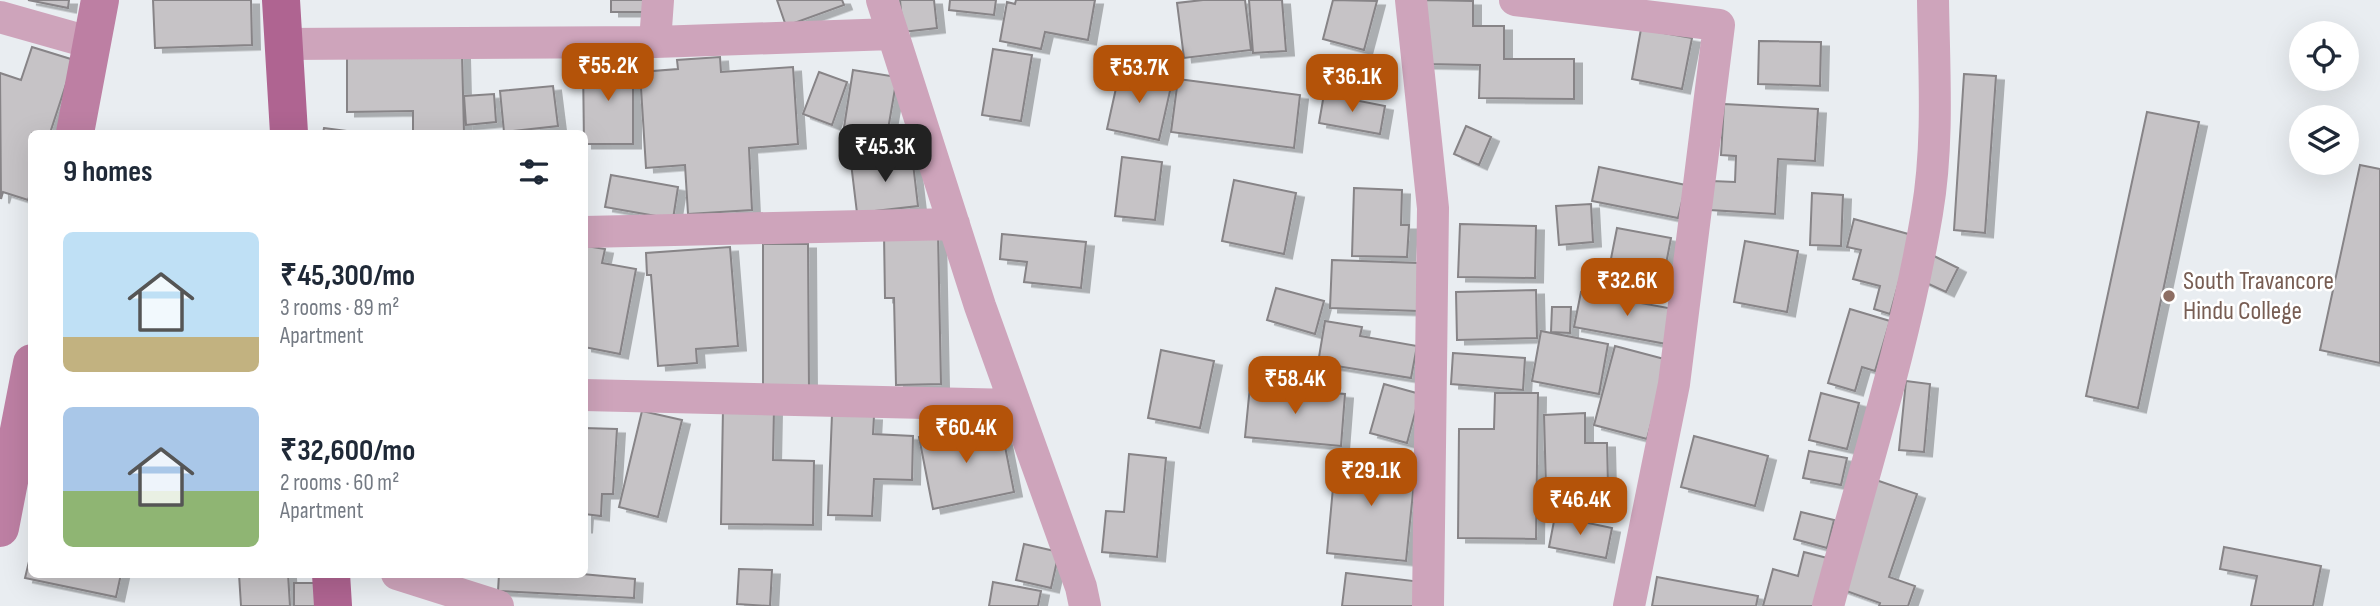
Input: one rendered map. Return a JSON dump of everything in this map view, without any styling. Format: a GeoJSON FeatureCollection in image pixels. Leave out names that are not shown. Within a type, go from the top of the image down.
{"type":"FeatureCollection","features":[{"type":"Feature","properties":{"kind":"main road"},"geometry":{"type":"LineString","coordinates":[[281,0],[289,130]]}},
{"type":"Feature","properties":{"kind":"main road"},"geometry":{"type":"LineString","coordinates":[[331,578],[333,606]]}},
{"type":"Feature","properties":{"kind":"street"},"geometry":{"type":"LineString","coordinates":[[76,130],[100,0]]}},
{"type":"Feature","properties":{"kind":"street"},"geometry":{"type":"LineString","coordinates":[[655,42],[658,0]]}},
{"type":"Feature","properties":{"kind":"street"},"geometry":{"type":"LineString","coordinates":[[882,0],[1014,405],[1081,587],[1085,606]]}},
{"type":"Feature","properties":{"kind":"street"},"geometry":{"type":"LineString","coordinates":[[1411,0],[1433,208],[1428,606]]}},
{"type":"Feature","properties":{"kind":"street"},"geometry":{"type":"LineString","coordinates":[[1515,0],[1719,25],[1674,384],[1629,606]]}},
{"type":"Feature","properties":{"kind":"street"},"geometry":{"type":"LineString","coordinates":[[1828,606],[1910,293],[1927,211],[1934,134],[1933,0]]}},
{"type":"Feature","properties":{"kind":"street"},"geometry":{"type":"LineString","coordinates":[[0,17],[92,43]]}},
{"type":"Feature","properties":{"kind":"street"},"geometry":{"type":"LineString","coordinates":[[282,44],[655,42],[892,34]]}},
{"type":"Feature","properties":{"kind":"street"},"geometry":{"type":"LineString","coordinates":[[588,232],[736,232],[954,225]]}},
{"type":"Feature","properties":{"kind":"street"},"geometry":{"type":"LineString","coordinates":[[0,528],[28,384]]}},
{"type":"Feature","properties":{"kind":"street"},"geometry":{"type":"LineString","coordinates":[[588,396],[1014,405]]}},
{"type":"Feature","properties":{"kind":"street"},"geometry":{"type":"LineString","coordinates":[[410,578],[498,606]]}},
{"type":"Feature","properties":{"kind":"building"},"geometry":{"type":"Polygon","coordinates":[[[28,0],[69,0],[68,8],[28,0]]]}},
{"type":"Feature","properties":{"kind":"building"},"geometry":{"type":"Polygon","coordinates":[[[153,0],[251,0],[252,45],[155,48],[153,0]]]}},
{"type":"Feature","properties":{"kind":"building"},"geometry":{"type":"Polygon","coordinates":[[[611,0],[643,0],[643,12],[611,12],[611,0]]]}},
{"type":"Feature","properties":{"kind":"building"},"geometry":{"type":"Polygon","coordinates":[[[777,0],[842,0],[844,5],[786,26],[777,0]]]}},
{"type":"Feature","properties":{"kind":"building"},"geometry":{"type":"Polygon","coordinates":[[[900,0],[934,0],[937,28],[903,32],[900,0]]]}},
{"type":"Feature","properties":{"kind":"building"},"geometry":{"type":"Polygon","coordinates":[[[950,0],[996,0],[994,15],[949,10],[950,0]]]}},
{"type":"Feature","properties":{"kind":"building"},"geometry":{"type":"Polygon","coordinates":[[[1016,0],[1095,0],[1088,40],[1045,32],[1041,49],[1000,41],[1007,2],[1015,4],[1016,0]]]}},
{"type":"Feature","properties":{"kind":"building"},"geometry":{"type":"Polygon","coordinates":[[[1245,0],[1251,50],[1184,58],[1177,3],[1245,0]]]}},
{"type":"Feature","properties":{"kind":"building"},"geometry":{"type":"Polygon","coordinates":[[[1249,0],[1282,0],[1286,51],[1253,53],[1249,0]]]}},
{"type":"Feature","properties":{"kind":"building"},"geometry":{"type":"Polygon","coordinates":[[[1333,0],[1377,1],[1364,50],[1323,39],[1333,0]]]}},
{"type":"Feature","properties":{"kind":"building"},"geometry":{"type":"Polygon","coordinates":[[[1426,0],[1473,1],[1473,26],[1504,26],[1504,59],[1574,59],[1574,99],[1479,98],[1480,65],[1426,64],[1426,0]]]}},
{"type":"Feature","properties":{"kind":"building"},"geometry":{"type":"Polygon","coordinates":[[[1641,29],[1692,38],[1682,89],[1632,79],[1641,29]]]}},
{"type":"Feature","properties":{"kind":"building"},"geometry":{"type":"Polygon","coordinates":[[[1759,41],[1821,42],[1820,86],[1758,84],[1759,41]]]}},
{"type":"Feature","properties":{"kind":"building"},"geometry":{"type":"Polygon","coordinates":[[[32,47],[74,60],[51,130],[28,130],[28,200],[3,192],[1,199],[0,73],[21,80],[32,47]]]}},
{"type":"Feature","properties":{"kind":"building"},"geometry":{"type":"Polygon","coordinates":[[[993,49],[1032,55],[1021,121],[982,115],[993,49]]]}},
{"type":"Feature","properties":{"kind":"building"},"geometry":{"type":"Polygon","coordinates":[[[462,54],[464,130],[413,130],[413,111],[347,112],[347,57],[462,54]]]}},
{"type":"Feature","properties":{"kind":"building"},"geometry":{"type":"Polygon","coordinates":[[[720,57],[721,72],[793,67],[798,144],[749,148],[752,210],[688,214],[685,165],[646,168],[640,72],[678,69],[677,60],[720,57]]]}},
{"type":"Feature","properties":{"kind":"building"},"geometry":{"type":"Polygon","coordinates":[[[583,63],[633,63],[633,144],[588,144],[588,130],[584,130],[583,63]]]}},
{"type":"Feature","properties":{"kind":"building"},"geometry":{"type":"Polygon","coordinates":[[[853,70],[897,77],[885,147],[842,140],[853,70]]]}},
{"type":"Feature","properties":{"kind":"building"},"geometry":{"type":"Polygon","coordinates":[[[1120,70],[1172,82],[1159,140],[1107,129],[1120,70]]]}},
{"type":"Feature","properties":{"kind":"building"},"geometry":{"type":"Polygon","coordinates":[[[819,72],[847,82],[832,125],[803,114],[819,72]]]}},
{"type":"Feature","properties":{"kind":"building"},"geometry":{"type":"Polygon","coordinates":[[[1964,74],[1996,76],[1985,233],[1954,230],[1964,74]]]}},
{"type":"Feature","properties":{"kind":"building"},"geometry":{"type":"Polygon","coordinates":[[[1178,79],[1300,95],[1294,148],[1171,132],[1178,79]]]}},
{"type":"Feature","properties":{"kind":"building"},"geometry":{"type":"Polygon","coordinates":[[[553,86],[558,126],[504,130],[500,91],[553,86]]]}},
{"type":"Feature","properties":{"kind":"building"},"geometry":{"type":"Polygon","coordinates":[[[494,94],[496,122],[466,125],[464,96],[494,94]]]}},
{"type":"Feature","properties":{"kind":"building"},"geometry":{"type":"Polygon","coordinates":[[[1324,94],[1385,106],[1380,134],[1319,123],[1324,94]]]}},
{"type":"Feature","properties":{"kind":"building"},"geometry":{"type":"Polygon","coordinates":[[[1724,104],[1818,109],[1815,161],[1778,159],[1775,214],[1710,210],[1712,181],[1735,182],[1736,156],[1721,155],[1724,104]]]}},
{"type":"Feature","properties":{"kind":"building"},"geometry":{"type":"Polygon","coordinates":[[[2147,112],[2199,122],[2138,408],[2086,396],[2147,112]]]}},
{"type":"Feature","properties":{"kind":"building"},"geometry":{"type":"Polygon","coordinates":[[[1466,126],[1491,137],[1479,165],[1454,154],[1466,126]]]}},
{"type":"Feature","properties":{"kind":"building"},"geometry":{"type":"Polygon","coordinates":[[[912,155],[918,206],[857,213],[851,163],[912,155]]]}},
{"type":"Feature","properties":{"kind":"building"},"geometry":{"type":"Polygon","coordinates":[[[1122,157],[1162,162],[1155,220],[1115,216],[1122,157]]]}},
{"type":"Feature","properties":{"kind":"building"},"geometry":{"type":"Polygon","coordinates":[[[2360,165],[2380,169],[2380,363],[2320,350],[2360,165]]]}},
{"type":"Feature","properties":{"kind":"building"},"geometry":{"type":"Polygon","coordinates":[[[1599,167],[1686,185],[1678,218],[1592,201],[1599,167]]]}},
{"type":"Feature","properties":{"kind":"building"},"geometry":{"type":"Polygon","coordinates":[[[611,175],[678,187],[673,219],[605,207],[611,175]]]}},
{"type":"Feature","properties":{"kind":"building"},"geometry":{"type":"Polygon","coordinates":[[[1234,180],[1296,193],[1284,254],[1222,241],[1234,180]]]}},
{"type":"Feature","properties":{"kind":"building"},"geometry":{"type":"Polygon","coordinates":[[[1354,188],[1402,190],[1401,225],[1409,225],[1407,257],[1352,256],[1354,188]]]}},
{"type":"Feature","properties":{"kind":"building"},"geometry":{"type":"Polygon","coordinates":[[[1812,193],[1843,195],[1841,246],[1810,245],[1812,193]]]}},
{"type":"Feature","properties":{"kind":"building"},"geometry":{"type":"Polygon","coordinates":[[[1591,204],[1593,242],[1559,245],[1556,206],[1591,204]]]}},
{"type":"Feature","properties":{"kind":"building"},"geometry":{"type":"Polygon","coordinates":[[[1854,219],[1912,235],[1890,314],[1874,309],[1880,286],[1853,279],[1861,250],[1847,247],[1854,219]]]}},
{"type":"Feature","properties":{"kind":"building"},"geometry":{"type":"Polygon","coordinates":[[[1460,224],[1536,226],[1535,278],[1458,277],[1460,224]]]}},
{"type":"Feature","properties":{"kind":"building"},"geometry":{"type":"Polygon","coordinates":[[[1617,228],[1671,238],[1662,285],[1608,274],[1617,228]]]}},
{"type":"Feature","properties":{"kind":"building"},"geometry":{"type":"Polygon","coordinates":[[[938,233],[941,384],[896,385],[894,298],[885,298],[884,234],[938,233]]]}},
{"type":"Feature","properties":{"kind":"building"},"geometry":{"type":"Polygon","coordinates":[[[1002,234],[1086,242],[1081,288],[1024,282],[1027,262],[1000,259],[1002,234]]]}},
{"type":"Feature","properties":{"kind":"building"},"geometry":{"type":"Polygon","coordinates":[[[1745,241],[1798,251],[1787,312],[1734,302],[1745,241]]]}},
{"type":"Feature","properties":{"kind":"building"},"geometry":{"type":"Polygon","coordinates":[[[763,244],[808,244],[809,390],[763,391],[763,244]]]}},
{"type":"Feature","properties":{"kind":"building"},"geometry":{"type":"Polygon","coordinates":[[[588,246],[605,249],[602,263],[636,269],[620,354],[588,348],[588,246]]]}},
{"type":"Feature","properties":{"kind":"building"},"geometry":{"type":"Polygon","coordinates":[[[730,247],[738,346],[696,349],[697,363],[658,366],[651,275],[647,275],[646,253],[730,247]]]}},
{"type":"Feature","properties":{"kind":"building"},"geometry":{"type":"Polygon","coordinates":[[[1932,255],[1958,268],[1946,292],[1920,280],[1932,255]]]}},
{"type":"Feature","properties":{"kind":"building"},"geometry":{"type":"Polygon","coordinates":[[[1332,260],[1419,263],[1418,311],[1330,308],[1332,260]]]}},
{"type":"Feature","properties":{"kind":"building"},"geometry":{"type":"Polygon","coordinates":[[[1276,288],[1324,301],[1315,334],[1267,320],[1276,288]]]}},
{"type":"Feature","properties":{"kind":"building"},"geometry":{"type":"Polygon","coordinates":[[[1536,290],[1537,338],[1457,340],[1456,292],[1536,290]]]}},
{"type":"Feature","properties":{"kind":"building"},"geometry":{"type":"Polygon","coordinates":[[[1581,292],[1679,310],[1672,345],[1574,327],[1581,292]]]}},
{"type":"Feature","properties":{"kind":"building"},"geometry":{"type":"Polygon","coordinates":[[[1552,307],[1571,307],[1570,333],[1551,332],[1552,307]]]}},
{"type":"Feature","properties":{"kind":"building"},"geometry":{"type":"Polygon","coordinates":[[[1850,309],[1890,321],[1875,371],[1862,367],[1855,391],[1828,383],[1850,309]]]}},
{"type":"Feature","properties":{"kind":"building"},"geometry":{"type":"Polygon","coordinates":[[[1325,321],[1362,327],[1360,336],[1417,346],[1411,378],[1318,363],[1325,321]]]}},
{"type":"Feature","properties":{"kind":"building"},"geometry":{"type":"Polygon","coordinates":[[[1541,331],[1608,344],[1599,394],[1532,381],[1541,331]]]}},
{"type":"Feature","properties":{"kind":"building"},"geometry":{"type":"Polygon","coordinates":[[[1615,346],[1668,360],[1647,439],[1594,425],[1615,346]]]}},
{"type":"Feature","properties":{"kind":"building"},"geometry":{"type":"Polygon","coordinates":[[[1161,350],[1214,361],[1200,428],[1148,418],[1161,350]]]}},
{"type":"Feature","properties":{"kind":"building"},"geometry":{"type":"Polygon","coordinates":[[[1453,353],[1525,358],[1523,390],[1451,384],[1453,353]]]}},
{"type":"Feature","properties":{"kind":"building"},"geometry":{"type":"Polygon","coordinates":[[[1906,381],[1930,384],[1924,452],[1899,450],[1906,381]]]}},
{"type":"Feature","properties":{"kind":"building"},"geometry":{"type":"Polygon","coordinates":[[[1384,384],[1420,394],[1407,443],[1370,433],[1384,384]]]}},
{"type":"Feature","properties":{"kind":"building"},"geometry":{"type":"Polygon","coordinates":[[[1250,386],[1345,394],[1341,446],[1245,437],[1250,386]]]}},
{"type":"Feature","properties":{"kind":"building"},"geometry":{"type":"Polygon","coordinates":[[[1495,393],[1538,393],[1536,539],[1458,538],[1459,429],[1494,429],[1495,393]]]}},
{"type":"Feature","properties":{"kind":"building"},"geometry":{"type":"Polygon","coordinates":[[[1821,393],[1859,403],[1847,449],[1809,440],[1821,393]]]}},
{"type":"Feature","properties":{"kind":"building"},"geometry":{"type":"Polygon","coordinates":[[[723,408],[774,408],[773,460],[814,461],[813,525],[721,524],[723,408]]]}},
{"type":"Feature","properties":{"kind":"building"},"geometry":{"type":"Polygon","coordinates":[[[642,411],[682,420],[658,517],[619,507],[642,411]]]}},
{"type":"Feature","properties":{"kind":"building"},"geometry":{"type":"Polygon","coordinates":[[[1585,413],[1585,443],[1607,443],[1608,485],[1546,488],[1544,415],[1585,413]]]}},
{"type":"Feature","properties":{"kind":"building"},"geometry":{"type":"Polygon","coordinates":[[[832,414],[874,416],[873,434],[913,436],[912,480],[874,479],[872,516],[828,515],[832,414]]]}},
{"type":"Feature","properties":{"kind":"building"},"geometry":{"type":"Polygon","coordinates":[[[1000,421],[1014,492],[933,509],[919,437],[1000,421]]]}},
{"type":"Feature","properties":{"kind":"building"},"geometry":{"type":"Polygon","coordinates":[[[588,428],[617,429],[613,494],[602,494],[601,516],[588,514],[588,428]]]}},
{"type":"Feature","properties":{"kind":"building"},"geometry":{"type":"Polygon","coordinates":[[[1694,436],[1768,456],[1755,506],[1681,487],[1694,436]]]}},
{"type":"Feature","properties":{"kind":"building"},"geometry":{"type":"Polygon","coordinates":[[[1809,451],[1847,458],[1841,485],[1803,478],[1809,451]]]}},
{"type":"Feature","properties":{"kind":"building"},"geometry":{"type":"Polygon","coordinates":[[[1129,454],[1166,458],[1157,557],[1102,552],[1106,511],[1124,512],[1129,454]]]}},
{"type":"Feature","properties":{"kind":"building"},"geometry":{"type":"Polygon","coordinates":[[[1336,455],[1416,463],[1406,561],[1327,553],[1336,455]]]}},
{"type":"Feature","properties":{"kind":"building"},"geometry":{"type":"Polygon","coordinates":[[[1876,480],[1917,494],[1889,577],[1915,586],[1908,606],[1879,606],[1880,603],[1838,588],[1876,480]]]}},
{"type":"Feature","properties":{"kind":"building"},"geometry":{"type":"Polygon","coordinates":[[[1801,512],[1834,520],[1827,548],[1794,539],[1801,512]]]}},
{"type":"Feature","properties":{"kind":"building"},"geometry":{"type":"Polygon","coordinates":[[[1555,516],[1612,528],[1606,558],[1549,547],[1555,516]]]}},
{"type":"Feature","properties":{"kind":"building"},"geometry":{"type":"Polygon","coordinates":[[[1024,544],[1059,552],[1051,588],[1016,580],[1024,544]]]}},
{"type":"Feature","properties":{"kind":"building"},"geometry":{"type":"Polygon","coordinates":[[[2224,547],[2321,566],[2313,606],[2251,606],[2257,576],[2220,569],[2224,547]]]}},
{"type":"Feature","properties":{"kind":"building"},"geometry":{"type":"Polygon","coordinates":[[[1804,552],[1835,560],[1823,606],[1763,606],[1773,569],[1798,576],[1804,552]]]}},
{"type":"Feature","properties":{"kind":"building"},"geometry":{"type":"Polygon","coordinates":[[[28,566],[28,578],[120,578],[116,597],[25,578],[28,566]]]}},
{"type":"Feature","properties":{"kind":"building"},"geometry":{"type":"Polygon","coordinates":[[[739,569],[772,570],[770,606],[737,604],[739,569]]]}},
{"type":"Feature","properties":{"kind":"building"},"geometry":{"type":"Polygon","coordinates":[[[1346,573],[1422,582],[1419,606],[1342,606],[1346,573]]]}},
{"type":"Feature","properties":{"kind":"building"},"geometry":{"type":"Polygon","coordinates":[[[588,575],[635,579],[634,598],[498,591],[499,578],[588,578],[588,575]]]}},
{"type":"Feature","properties":{"kind":"building"},"geometry":{"type":"Polygon","coordinates":[[[1657,577],[1758,596],[1756,606],[1652,606],[1657,577]]]}},
{"type":"Feature","properties":{"kind":"building"},"geometry":{"type":"Polygon","coordinates":[[[239,578],[288,578],[290,606],[241,606],[239,578]]]}},
{"type":"Feature","properties":{"kind":"building"},"geometry":{"type":"Polygon","coordinates":[[[993,582],[1041,591],[1038,606],[989,606],[993,582]]]}},
{"type":"Feature","properties":{"kind":"building"},"geometry":{"type":"Polygon","coordinates":[[[294,583],[320,583],[320,606],[294,606],[294,583]]]}},
{"type":"Feature","properties":{"kind":"place","name":"South Travancore Hindu College"},"geometry":{"type":"Point","coordinates":[2169,296]}}]}
